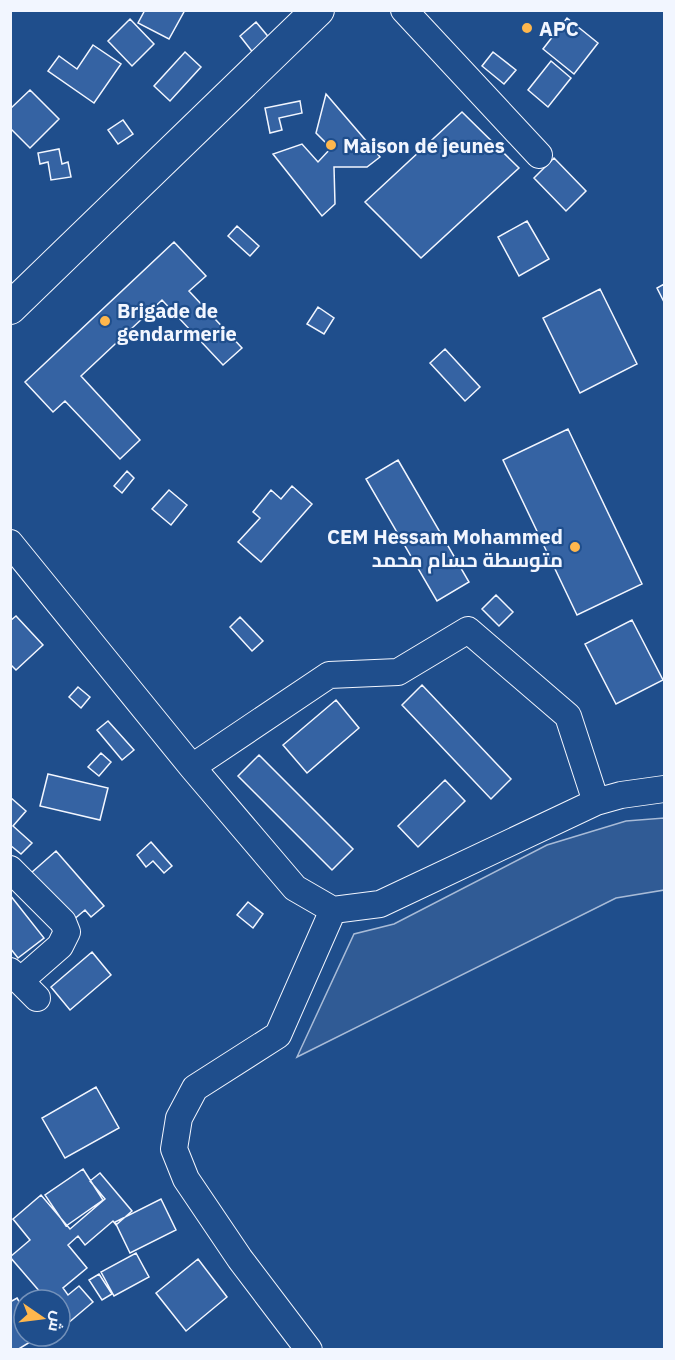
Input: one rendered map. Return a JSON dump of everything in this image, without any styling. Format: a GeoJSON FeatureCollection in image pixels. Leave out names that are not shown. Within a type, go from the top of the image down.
{"type":"FeatureCollection","features":[{"type":"Feature","properties":{"kind":"main road"},"geometry":{"type":"LineString","coordinates":[[10,308],[318,10]]}},
{"type":"Feature","properties":{"kind":"street"},"geometry":{"type":"LineString","coordinates":[[404,10],[539,154]]}},
{"type":"Feature","properties":{"kind":"street"},"geometry":{"type":"LineString","coordinates":[[10,543],[192,767],[295,888],[333,910],[380,904],[596,802],[621,795],[664,789]]}},
{"type":"Feature","properties":{"kind":"street"},"geometry":{"type":"LineString","coordinates":[[192,767],[329,675],[398,672],[468,630],[568,716],[596,802]]}},
{"type":"Feature","properties":{"kind":"street"},"geometry":{"type":"LineString","coordinates":[[10,869],[63,922],[67,932],[60,946],[22,983]]}},
{"type":"Feature","properties":{"kind":"street"},"geometry":{"type":"LineString","coordinates":[[309,1350],[240,1259],[186,1179],[174,1149],[179,1118],[195,1088],[278,1035],[333,910]]}},
{"type":"Feature","properties":{"kind":"shaded area"},"geometry":{"type":"Polygon","coordinates":[[[664,818],[664,890],[616,898],[297,1057],[354,934],[394,924],[547,845],[626,821],[664,818]]]}},
{"type":"Feature","properties":{"kind":"building"},"geometry":{"type":"Polygon","coordinates":[[[145,10],[185,10],[169,39],[138,23],[145,10]]]}},
{"type":"Feature","properties":{"kind":"building"},"geometry":{"type":"Polygon","coordinates":[[[567,18],[598,43],[574,74],[543,49],[567,18]]]}},
{"type":"Feature","properties":{"kind":"building"},"geometry":{"type":"Polygon","coordinates":[[[130,19],[154,44],[132,66],[108,41],[130,19]]]}},
{"type":"Feature","properties":{"kind":"building"},"geometry":{"type":"Polygon","coordinates":[[[256,22],[271,40],[254,54],[240,36],[256,22]]]}},
{"type":"Feature","properties":{"kind":"building"},"geometry":{"type":"Polygon","coordinates":[[[93,45],[121,64],[94,103],[48,71],[59,56],[77,69],[93,45]]]}},
{"type":"Feature","properties":{"kind":"building"},"geometry":{"type":"Polygon","coordinates":[[[185,52],[201,67],[170,101],[154,86],[185,52]]]}},
{"type":"Feature","properties":{"kind":"building"},"geometry":{"type":"Polygon","coordinates":[[[493,52],[516,70],[504,84],[482,66],[493,52]]]}},
{"type":"Feature","properties":{"kind":"building"},"geometry":{"type":"Polygon","coordinates":[[[551,61],[571,78],[548,107],[528,90],[551,61]]]}},
{"type":"Feature","properties":{"kind":"building"},"geometry":{"type":"Polygon","coordinates":[[[30,90],[59,119],[30,148],[10,128],[10,109],[30,90]]]}},
{"type":"Feature","properties":{"kind":"building"},"geometry":{"type":"Polygon","coordinates":[[[326,94],[380,157],[367,167],[334,167],[335,204],[322,216],[273,154],[302,144],[318,162],[331,148],[316,133],[326,94]]]}},
{"type":"Feature","properties":{"kind":"building"},"geometry":{"type":"Polygon","coordinates":[[[300,101],[302,113],[279,118],[282,130],[270,133],[265,108],[300,101]]]}},
{"type":"Feature","properties":{"kind":"building"},"geometry":{"type":"Polygon","coordinates":[[[462,112],[519,168],[421,258],[365,202],[462,112]]]}},
{"type":"Feature","properties":{"kind":"building"},"geometry":{"type":"Polygon","coordinates":[[[123,120],[133,134],[118,144],[108,130],[123,120]]]}},
{"type":"Feature","properties":{"kind":"building"},"geometry":{"type":"Polygon","coordinates":[[[59,149],[62,164],[68,162],[71,177],[51,180],[48,162],[40,164],[38,153],[59,149]]]}},
{"type":"Feature","properties":{"kind":"building"},"geometry":{"type":"Polygon","coordinates":[[[554,158],[586,191],[566,211],[534,178],[554,158]]]}},
{"type":"Feature","properties":{"kind":"building"},"geometry":{"type":"Polygon","coordinates":[[[527,221],[549,259],[519,276],[498,237],[527,221]]]}},
{"type":"Feature","properties":{"kind":"building"},"geometry":{"type":"Polygon","coordinates":[[[237,226],[259,246],[250,256],[228,236],[237,226]]]}},
{"type":"Feature","properties":{"kind":"building"},"geometry":{"type":"Polygon","coordinates":[[[174,242],[206,276],[189,291],[242,348],[223,365],[162,300],[81,376],[140,440],[120,459],[65,401],[53,412],[25,382],[174,242]]]}},
{"type":"Feature","properties":{"kind":"building"},"geometry":{"type":"Polygon","coordinates":[[[664,284],[664,302],[657,288],[664,284]]]}},
{"type":"Feature","properties":{"kind":"building"},"geometry":{"type":"Polygon","coordinates":[[[600,289],[637,364],[580,393],[543,318],[600,289]]]}},
{"type":"Feature","properties":{"kind":"building"},"geometry":{"type":"Polygon","coordinates":[[[318,307],[334,318],[324,334],[307,324],[318,307]]]}},
{"type":"Feature","properties":{"kind":"building"},"geometry":{"type":"Polygon","coordinates":[[[445,349],[480,387],[465,401],[430,363],[445,349]]]}},
{"type":"Feature","properties":{"kind":"building"},"geometry":{"type":"Polygon","coordinates":[[[568,429],[642,584],[577,615],[503,460],[568,429]]]}},
{"type":"Feature","properties":{"kind":"building"},"geometry":{"type":"Polygon","coordinates":[[[398,460],[469,582],[437,601],[366,479],[398,460]]]}},
{"type":"Feature","properties":{"kind":"building"},"geometry":{"type":"Polygon","coordinates":[[[127,471],[134,478],[122,493],[114,486],[127,471]]]}},
{"type":"Feature","properties":{"kind":"building"},"geometry":{"type":"Polygon","coordinates":[[[292,486],[312,504],[261,562],[238,542],[260,518],[253,512],[271,490],[281,499],[292,486]]]}},
{"type":"Feature","properties":{"kind":"building"},"geometry":{"type":"Polygon","coordinates":[[[169,490],[187,505],[171,525],[152,509],[169,490]]]}},
{"type":"Feature","properties":{"kind":"building"},"geometry":{"type":"Polygon","coordinates":[[[496,595],[513,612],[499,626],[482,609],[496,595]]]}},
{"type":"Feature","properties":{"kind":"building"},"geometry":{"type":"Polygon","coordinates":[[[16,616],[43,645],[16,670],[10,664],[10,621],[16,616]]]}},
{"type":"Feature","properties":{"kind":"building"},"geometry":{"type":"Polygon","coordinates":[[[240,617],[263,641],[252,651],[230,627],[240,617]]]}},
{"type":"Feature","properties":{"kind":"building"},"geometry":{"type":"Polygon","coordinates":[[[632,620],[663,680],[616,704],[585,644],[632,620]]]}},
{"type":"Feature","properties":{"kind":"building"},"geometry":{"type":"Polygon","coordinates":[[[422,685],[511,779],[491,799],[402,705],[422,685]]]}},
{"type":"Feature","properties":{"kind":"building"},"geometry":{"type":"Polygon","coordinates":[[[78,687],[90,697],[81,708],[69,697],[78,687]]]}},
{"type":"Feature","properties":{"kind":"building"},"geometry":{"type":"Polygon","coordinates":[[[336,700],[359,728],[307,773],[283,745],[336,700]]]}},
{"type":"Feature","properties":{"kind":"building"},"geometry":{"type":"Polygon","coordinates":[[[108,721],[134,750],[122,760],[97,730],[108,721]]]}},
{"type":"Feature","properties":{"kind":"building"},"geometry":{"type":"Polygon","coordinates":[[[101,753],[111,762],[99,776],[88,767],[101,753]]]}},
{"type":"Feature","properties":{"kind":"building"},"geometry":{"type":"Polygon","coordinates":[[[259,755],[353,849],[332,870],[238,776],[259,755]]]}},
{"type":"Feature","properties":{"kind":"building"},"geometry":{"type":"Polygon","coordinates":[[[48,774],[108,788],[100,820],[40,806],[48,774]]]}},
{"type":"Feature","properties":{"kind":"building"},"geometry":{"type":"Polygon","coordinates":[[[445,780],[465,801],[418,847],[398,826],[445,780]]]}},
{"type":"Feature","properties":{"kind":"building"},"geometry":{"type":"Polygon","coordinates":[[[10,797],[26,811],[13,826],[32,843],[21,854],[10,845],[10,797]]]}},
{"type":"Feature","properties":{"kind":"building"},"geometry":{"type":"Polygon","coordinates":[[[151,842],[172,866],[164,873],[153,861],[146,867],[137,855],[151,842]]]}},
{"type":"Feature","properties":{"kind":"building"},"geometry":{"type":"Polygon","coordinates":[[[56,851],[104,906],[91,917],[85,910],[72,921],[31,873],[56,851]]]}},
{"type":"Feature","properties":{"kind":"building"},"geometry":{"type":"Polygon","coordinates":[[[10,895],[44,938],[18,958],[10,948],[10,895]]]}},
{"type":"Feature","properties":{"kind":"building"},"geometry":{"type":"Polygon","coordinates":[[[248,902],[263,914],[253,928],[237,915],[248,902]]]}},
{"type":"Feature","properties":{"kind":"building"},"geometry":{"type":"Polygon","coordinates":[[[92,952],[111,975],[70,1010],[51,987],[92,952]]]}},
{"type":"Feature","properties":{"kind":"building"},"geometry":{"type":"Polygon","coordinates":[[[96,1087],[119,1128],[65,1158],[42,1118],[96,1087]]]}},
{"type":"Feature","properties":{"kind":"building"},"geometry":{"type":"Polygon","coordinates":[[[83,1169],[103,1200],[66,1226],[45,1195],[83,1169]]]}},
{"type":"Feature","properties":{"kind":"building"},"geometry":{"type":"Polygon","coordinates":[[[100,1173],[132,1211],[116,1225],[113,1221],[85,1245],[78,1236],[68,1245],[87,1268],[63,1288],[37,1288],[10,1257],[30,1240],[13,1219],[41,1195],[70,1229],[105,1199],[90,1181],[100,1173]]]}},
{"type":"Feature","properties":{"kind":"building"},"geometry":{"type":"Polygon","coordinates":[[[161,1199],[176,1230],[130,1253],[115,1222],[161,1199]]]}},
{"type":"Feature","properties":{"kind":"building"},"geometry":{"type":"Polygon","coordinates":[[[136,1253],[149,1277],[114,1296],[101,1272],[136,1253]]]}},
{"type":"Feature","properties":{"kind":"building"},"geometry":{"type":"Polygon","coordinates":[[[198,1259],[227,1297],[186,1331],[156,1293],[198,1259]]]}},
{"type":"Feature","properties":{"kind":"building"},"geometry":{"type":"Polygon","coordinates":[[[99,1274],[112,1294],[102,1300],[89,1280],[99,1274]]]}},
{"type":"Feature","properties":{"kind":"building"},"geometry":{"type":"Polygon","coordinates":[[[79,1286],[93,1302],[72,1320],[72,1292],[79,1286]]]}},
{"type":"Feature","properties":{"kind":"building"},"geometry":{"type":"Polygon","coordinates":[[[12,1301],[12,1348],[20,1348],[17,1350],[10,1350],[10,1302],[12,1301]]]}},
{"type":"Feature","properties":{"kind":"place","name":"APC"},"geometry":{"type":"Point","coordinates":[527,28]}},
{"type":"Feature","properties":{"kind":"place","name":"Maison de jeunes"},"geometry":{"type":"Point","coordinates":[331,145]}},
{"type":"Feature","properties":{"kind":"place","name":"Brigade de gendarmerie"},"geometry":{"type":"Point","coordinates":[105,321]}},
{"type":"Feature","properties":{"kind":"place","name":"CEM Hessam Mohammed متوسطة حسام محمد"},"geometry":{"type":"Point","coordinates":[575,547]}}]}
